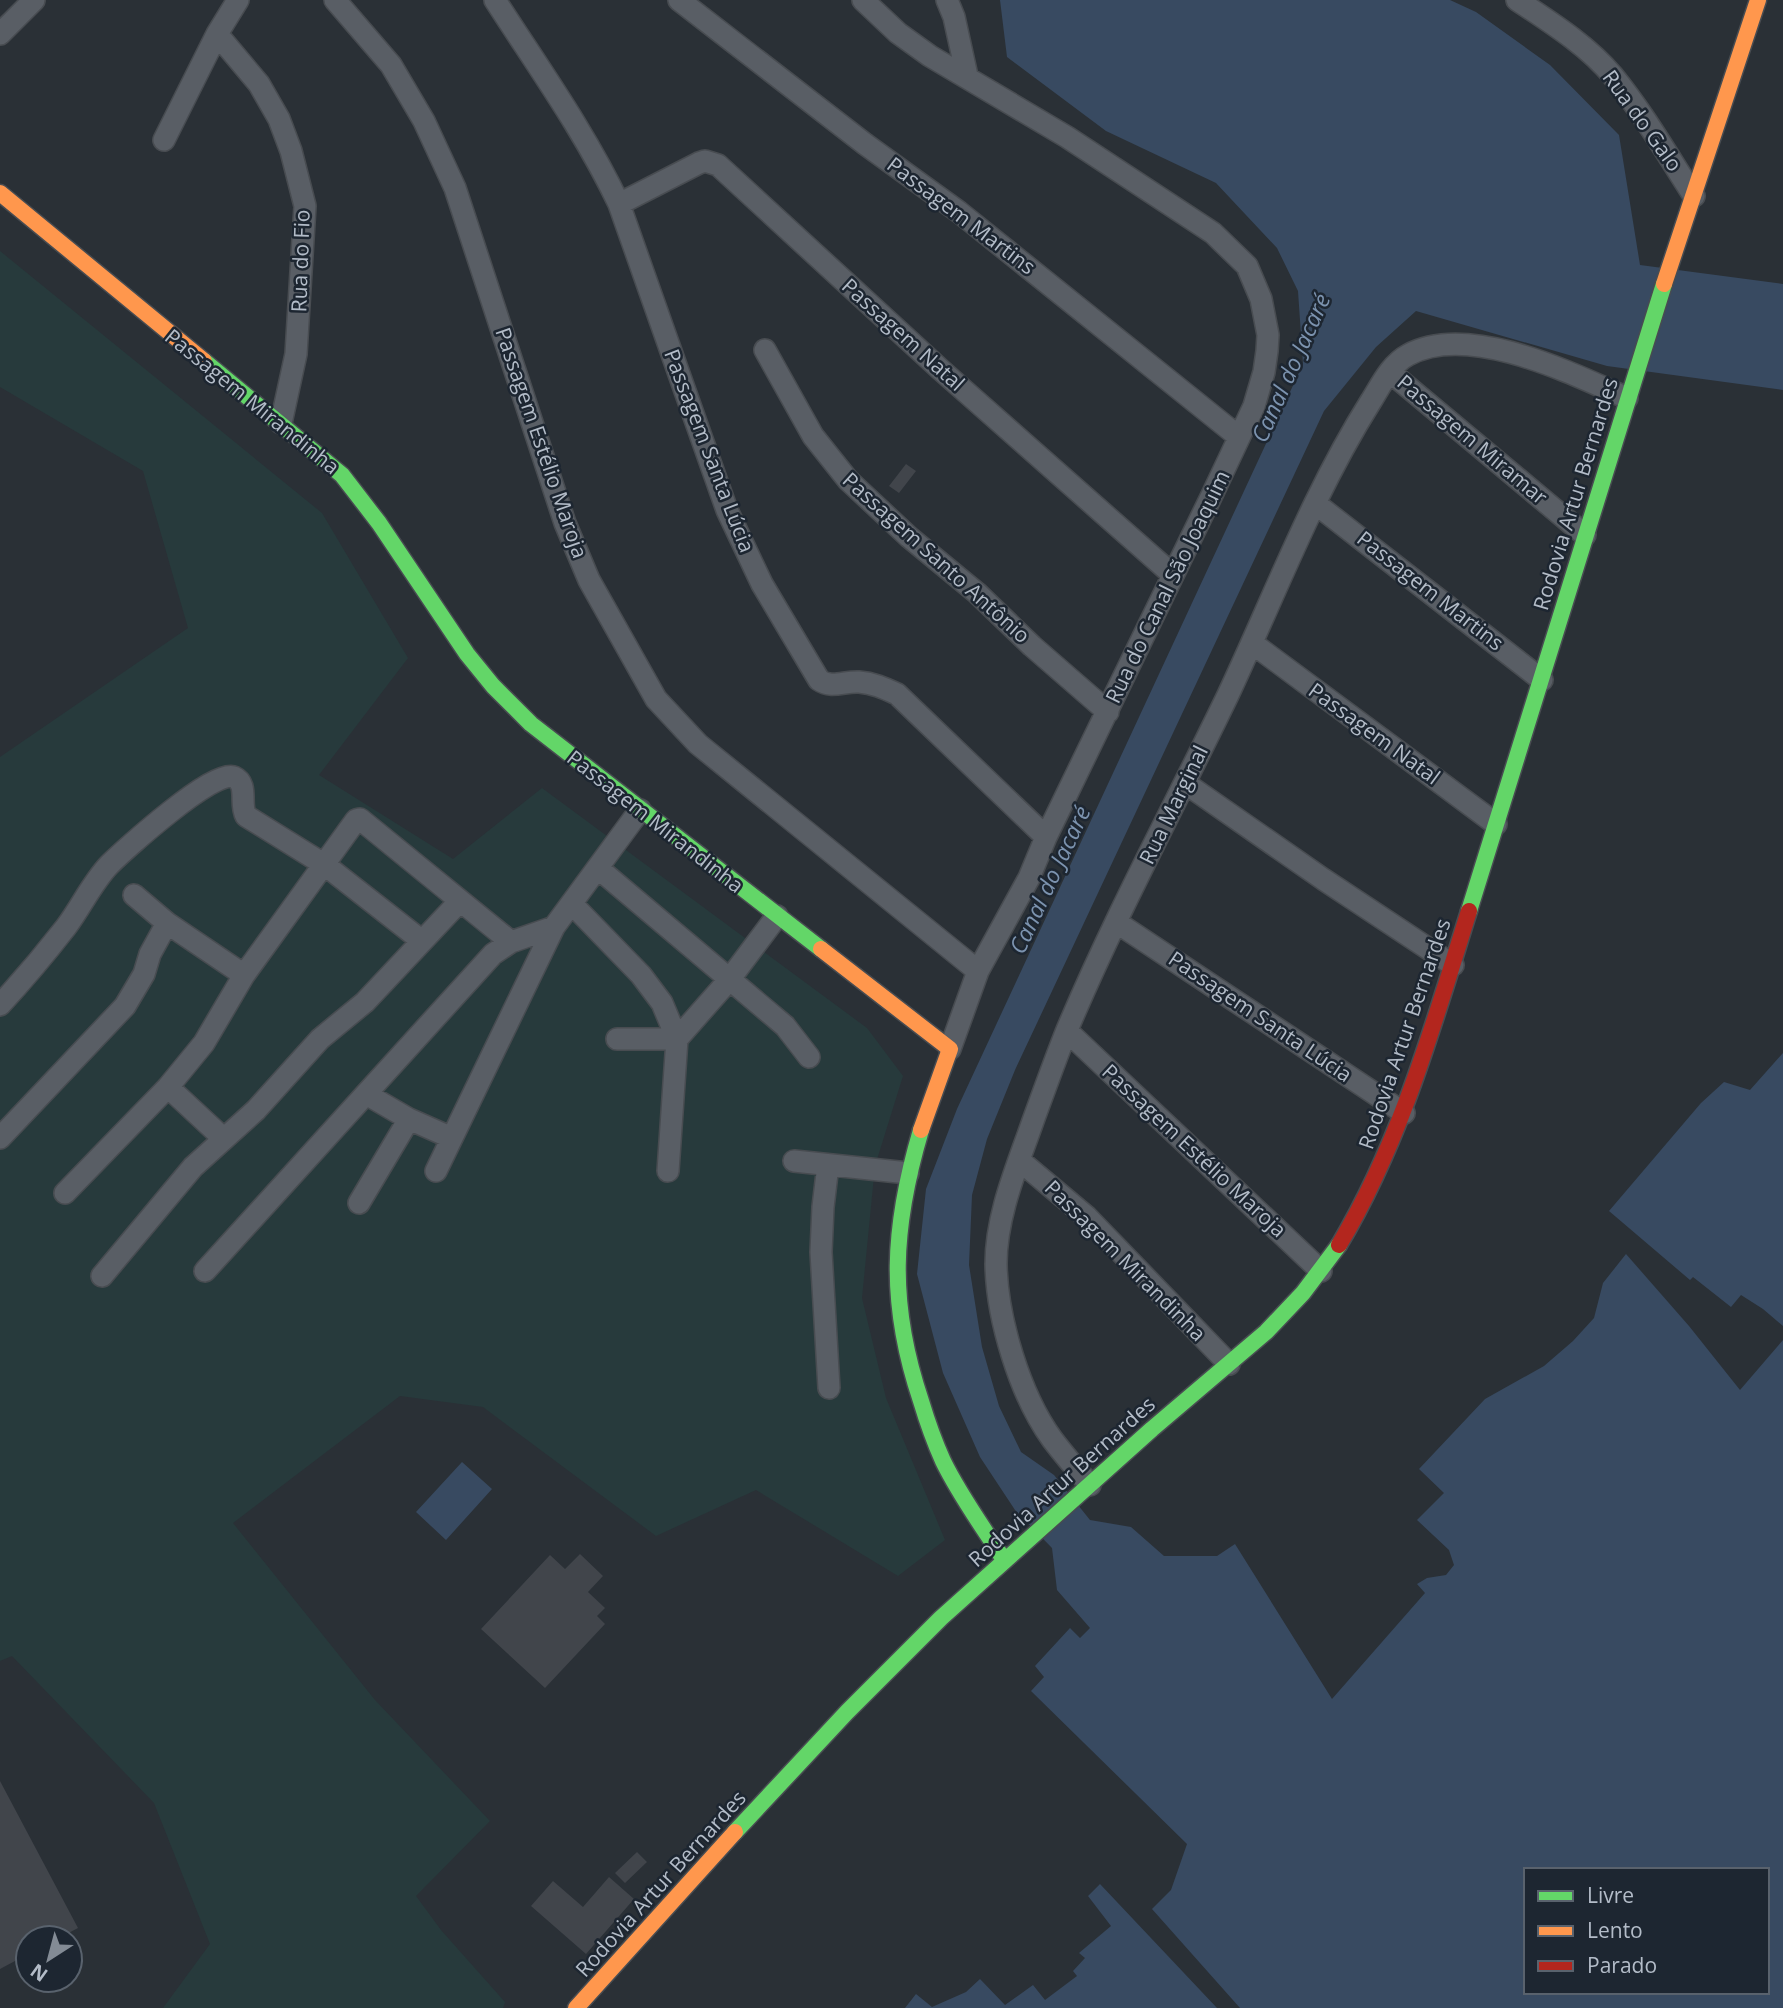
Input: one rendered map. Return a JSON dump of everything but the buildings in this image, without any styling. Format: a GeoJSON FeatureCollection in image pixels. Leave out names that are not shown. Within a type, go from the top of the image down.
{"type":"FeatureCollection","features":[{"type":"Feature","properties":{"kind":"main road","name":"Rodovia Artur Bernardes"},"geometry":{"type":"LineString","coordinates":[[576,2008],[831,1731],[942,1618],[1145,1435],[1229,1364],[1294,1303],[1321,1271],[1352,1223],[1383,1164],[1404,1113],[1453,965],[1630,390],[1759,0]]}},
{"type":"Feature","properties":{"kind":"main road","name":"Passagem Mirandinha"},"geometry":{"type":"LineString","coordinates":[[0,193],[342,475],[467,654],[493,686],[531,724],[950,1049]]}},
{"type":"Feature","properties":{"kind":"main road"},"geometry":{"type":"LineString","coordinates":[[950,1049],[924,1115],[908,1173],[897,1266],[901,1331],[941,1457],[1004,1560]]}},
{"type":"Feature","properties":{"kind":"street"},"geometry":{"type":"LineString","coordinates":[[0,34],[34,0]]}},
{"type":"Feature","properties":{"kind":"street"},"geometry":{"type":"LineString","coordinates":[[164,140],[217,34],[238,0]]}},
{"type":"Feature","properties":{"kind":"street","name":"Passagem Estélio Maroja"},"geometry":{"type":"LineString","coordinates":[[335,0],[391,65],[424,121],[455,188],[565,523],[589,580],[656,699],[698,744],[978,971]]}},
{"type":"Feature","properties":{"kind":"street","name":"Passagem Santa Lúcia"},"geometry":{"type":"LineString","coordinates":[[495,0],[561,99],[619,204],[727,510],[768,593],[819,680],[831,685],[855,681],[869,683],[897,694],[1046,837]]}},
{"type":"Feature","properties":{"kind":"street","name":"Passagem Martins"},"geometry":{"type":"LineString","coordinates":[[679,0],[865,144],[959,212],[1239,437]]}},
{"type":"Feature","properties":{"kind":"street"},"geometry":{"type":"LineString","coordinates":[[863,0],[930,56],[967,76]]}},
{"type":"Feature","properties":{"kind":"street"},"geometry":{"type":"LineString","coordinates":[[947,0],[954,18],[967,76]]}},
{"type":"Feature","properties":{"kind":"street","name":"Rua do Galo"},"geometry":{"type":"LineString","coordinates":[[1517,0],[1585,49],[1612,75],[1647,122],[1695,196]]}},
{"type":"Feature","properties":{"kind":"street","name":"Rua do Fio"},"geometry":{"type":"LineString","coordinates":[[217,34],[259,84],[279,119],[291,151],[305,206],[296,354],[281,424]]}},
{"type":"Feature","properties":{"kind":"street","name":"Rua do Canal São Joaquim"},"geometry":{"type":"LineString","coordinates":[[950,1049],[978,971],[1029,878],[1046,837],[1239,437],[1260,387],[1268,335],[1261,299],[1247,266],[1213,233],[1067,137],[967,76]]}},
{"type":"Feature","properties":{"kind":"street","name":"Passagem Natal"},"geometry":{"type":"LineString","coordinates":[[619,204],[699,163],[718,165],[941,370],[1173,575]]}},
{"type":"Feature","properties":{"kind":"street","name":"Rua Marginal"},"geometry":{"type":"LineString","coordinates":[[1086,1489],[1050,1437],[1017,1372],[1005,1329],[996,1265],[999,1233],[1010,1183],[1067,1031],[1116,922],[1252,643],[1316,504],[1342,452],[1390,372],[1410,354],[1453,344],[1480,345],[1630,390]]}},
{"type":"Feature","properties":{"kind":"street","name":"Passagem Santo Antônio"},"geometry":{"type":"LineString","coordinates":[[765,349],[813,436],[848,480],[1108,712]]}},
{"type":"Feature","properties":{"kind":"street","name":"Passagem Miramar"},"geometry":{"type":"LineString","coordinates":[[1390,372],[1585,536]]}},
{"type":"Feature","properties":{"kind":"street","name":"Passagem Martins"},"geometry":{"type":"LineString","coordinates":[[1316,504],[1542,680]]}},
{"type":"Feature","properties":{"kind":"street","name":"Passagem Natal"},"geometry":{"type":"LineString","coordinates":[[1252,643],[1496,824]]}},
{"type":"Feature","properties":{"kind":"street"},"geometry":{"type":"LineString","coordinates":[[0,1005],[66,926],[108,867],[168,813],[220,777],[233,776],[243,789],[242,809],[246,816],[325,865],[422,941]]}},
{"type":"Feature","properties":{"kind":"street"},"geometry":{"type":"LineString","coordinates":[[1185,783],[1453,965]]}},
{"type":"Feature","properties":{"kind":"street"},"geometry":{"type":"LineString","coordinates":[[436,1171],[554,928],[640,810]]}},
{"type":"Feature","properties":{"kind":"street"},"geometry":{"type":"LineString","coordinates":[[65,1192],[168,1087],[204,1043],[244,975],[356,820],[360,820],[511,942]]}},
{"type":"Feature","properties":{"kind":"street"},"geometry":{"type":"LineString","coordinates":[[599,869],[785,1026],[810,1057]]}},
{"type":"Feature","properties":{"kind":"street"},"geometry":{"type":"LineString","coordinates":[[134,895],[167,923],[244,975]]}},
{"type":"Feature","properties":{"kind":"street"},"geometry":{"type":"LineString","coordinates":[[102,1276],[193,1167],[256,1110],[320,1039],[365,1002],[460,901]]}},
{"type":"Feature","properties":{"kind":"street"},"geometry":{"type":"LineString","coordinates":[[572,904],[641,975],[662,1003],[677,1038],[667,1171]]}},
{"type":"Feature","properties":{"kind":"street"},"geometry":{"type":"LineString","coordinates":[[617,1039],[677,1038],[729,979],[777,916]]}},
{"type":"Feature","properties":{"kind":"street","name":"Passagem Santa Lúcia"},"geometry":{"type":"LineString","coordinates":[[1116,922],[1404,1113]]}},
{"type":"Feature","properties":{"kind":"street"},"geometry":{"type":"LineString","coordinates":[[0,1138],[125,1006],[144,974],[150,954],[167,923]]}},
{"type":"Feature","properties":{"kind":"street"},"geometry":{"type":"LineString","coordinates":[[205,1270],[494,954],[511,942],[554,928]]}},
{"type":"Feature","properties":{"kind":"street","name":"Passagem Estélio Maroja"},"geometry":{"type":"LineString","coordinates":[[1067,1031],[1321,1271]]}},
{"type":"Feature","properties":{"kind":"street"},"geometry":{"type":"LineString","coordinates":[[168,1087],[223,1139]]}},
{"type":"Feature","properties":{"kind":"street"},"geometry":{"type":"LineString","coordinates":[[366,1094],[409,1119],[452,1138]]}},
{"type":"Feature","properties":{"kind":"street"},"geometry":{"type":"LineString","coordinates":[[359,1203],[409,1119]]}},
{"type":"Feature","properties":{"kind":"street","name":"Passagem Mirandinha"},"geometry":{"type":"LineString","coordinates":[[1019,1160],[1087,1217],[1229,1364]]}},
{"type":"Feature","properties":{"kind":"street"},"geometry":{"type":"LineString","coordinates":[[794,1161],[908,1173]]}},
{"type":"Feature","properties":{"kind":"street"},"geometry":{"type":"LineString","coordinates":[[828,1165],[821,1252],[830,1388]]}},
{"type":"Feature","properties":{"kind":"shaded area"},"geometry":{"type":"Polygon","coordinates":[[[0,251],[322,513],[408,658],[319,775],[453,859],[542,788],[867,1028],[903,1076],[875,1166],[862,1298],[886,1398],[945,1540],[898,1576],[756,1490],[656,1536],[483,1407],[400,1396],[233,1523],[375,1700],[490,1821],[416,1896],[441,1930],[505,2002],[503,2008],[163,2008],[210,1944],[154,1803],[12,1656],[0,1661],[0,757],[188,628],[143,471],[0,387],[0,251]]]}},
{"type":"Feature","properties":{"kind":"water"},"geometry":{"type":"Polygon","coordinates":[[[1000,0],[1450,0],[1476,12],[1550,65],[1619,135],[1640,265],[1783,284],[1783,390],[1607,366],[1416,311],[1376,347],[1324,411],[1015,1070],[987,1139],[972,1195],[969,1265],[982,1347],[999,1406],[1021,1452],[1054,1475],[1090,1520],[1131,1527],[1164,1556],[1217,1556],[1235,1544],[1332,1699],[1425,1593],[1417,1584],[1427,1578],[1446,1575],[1454,1565],[1449,1550],[1417,1520],[1444,1493],[1419,1469],[1485,1399],[1544,1366],[1573,1341],[1594,1318],[1603,1283],[1626,1254],[1740,1390],[1783,1340],[1783,2008],[1240,2008],[1152,1909],[1171,1890],[1187,1844],[1031,1691],[1044,1677],[1035,1666],[1070,1628],[1080,1638],[1090,1628],[1057,1590],[1052,1548],[1015,1510],[980,1457],[943,1373],[917,1274],[926,1189],[957,1109],[1303,364],[1298,291],[1277,248],[1216,183],[1106,131],[1007,57],[1000,0]]]}},
{"type":"Feature","properties":{"kind":"water"},"geometry":{"type":"Polygon","coordinates":[[[1783,1053],[1783,1326],[1741,1295],[1731,1307],[1693,1277],[1690,1280],[1609,1211],[1701,1103],[1724,1082],[1750,1090],[1783,1053]]]}},
{"type":"Feature","properties":{"kind":"water"},"geometry":{"type":"Polygon","coordinates":[[[462,1462],[492,1489],[446,1540],[416,1512],[462,1462]]]}},
{"type":"Feature","properties":{"kind":"water"},"geometry":{"type":"Polygon","coordinates":[[[1100,1884],[1217,2008],[905,2008],[916,1994],[932,2007],[966,1992],[980,1979],[1005,2005],[1033,1985],[1045,2000],[1077,1976],[1073,1971],[1085,1958],[1079,1953],[1111,1926],[1088,1896],[1100,1884]]]}},
{"type":"Feature","properties":{"kind":"traffic: fast"},"geometry":{"type":"LineString","coordinates":[[1469,911],[1664,284]]}},
{"type":"Feature","properties":{"kind":"traffic: fast"},"geometry":{"type":"LineString","coordinates":[[204,361],[342,475],[379,523],[467,654],[493,686],[531,724],[821,949]]}},
{"type":"Feature","properties":{"kind":"traffic: fast"},"geometry":{"type":"LineString","coordinates":[[921,1130],[904,1200],[900,1233],[898,1266],[903,1331],[923,1408],[943,1461],[1004,1560]]}},
{"type":"Feature","properties":{"kind":"traffic: fast"},"geometry":{"type":"LineString","coordinates":[[735,1832],[847,1712],[941,1618],[1152,1429],[1266,1332],[1303,1293],[1339,1245]]}},
{"type":"Feature","properties":{"kind":"traffic: slow"},"geometry":{"type":"LineString","coordinates":[[1664,284],[1758,0]]}},
{"type":"Feature","properties":{"kind":"traffic: slow"},"geometry":{"type":"LineString","coordinates":[[0,193],[204,361]]}},
{"type":"Feature","properties":{"kind":"traffic: slow"},"geometry":{"type":"LineString","coordinates":[[821,949],[950,1049],[921,1130]]}},
{"type":"Feature","properties":{"kind":"traffic: slow"},"geometry":{"type":"LineString","coordinates":[[576,2008],[735,1832]]}},
{"type":"Feature","properties":{"kind":"traffic: jam"},"geometry":{"type":"LineString","coordinates":[[1339,1245],[1361,1206],[1398,1124],[1469,911]]}},
{"type":"Feature","properties":{"kind":"water label","name":"Canal do Jacaré"},"geometry":{"type":"Point","coordinates":[1291,368]}},
{"type":"Feature","properties":{"kind":"water label","name":"Canal do Jacaré"},"geometry":{"type":"Point","coordinates":[1050,880]}}]}
